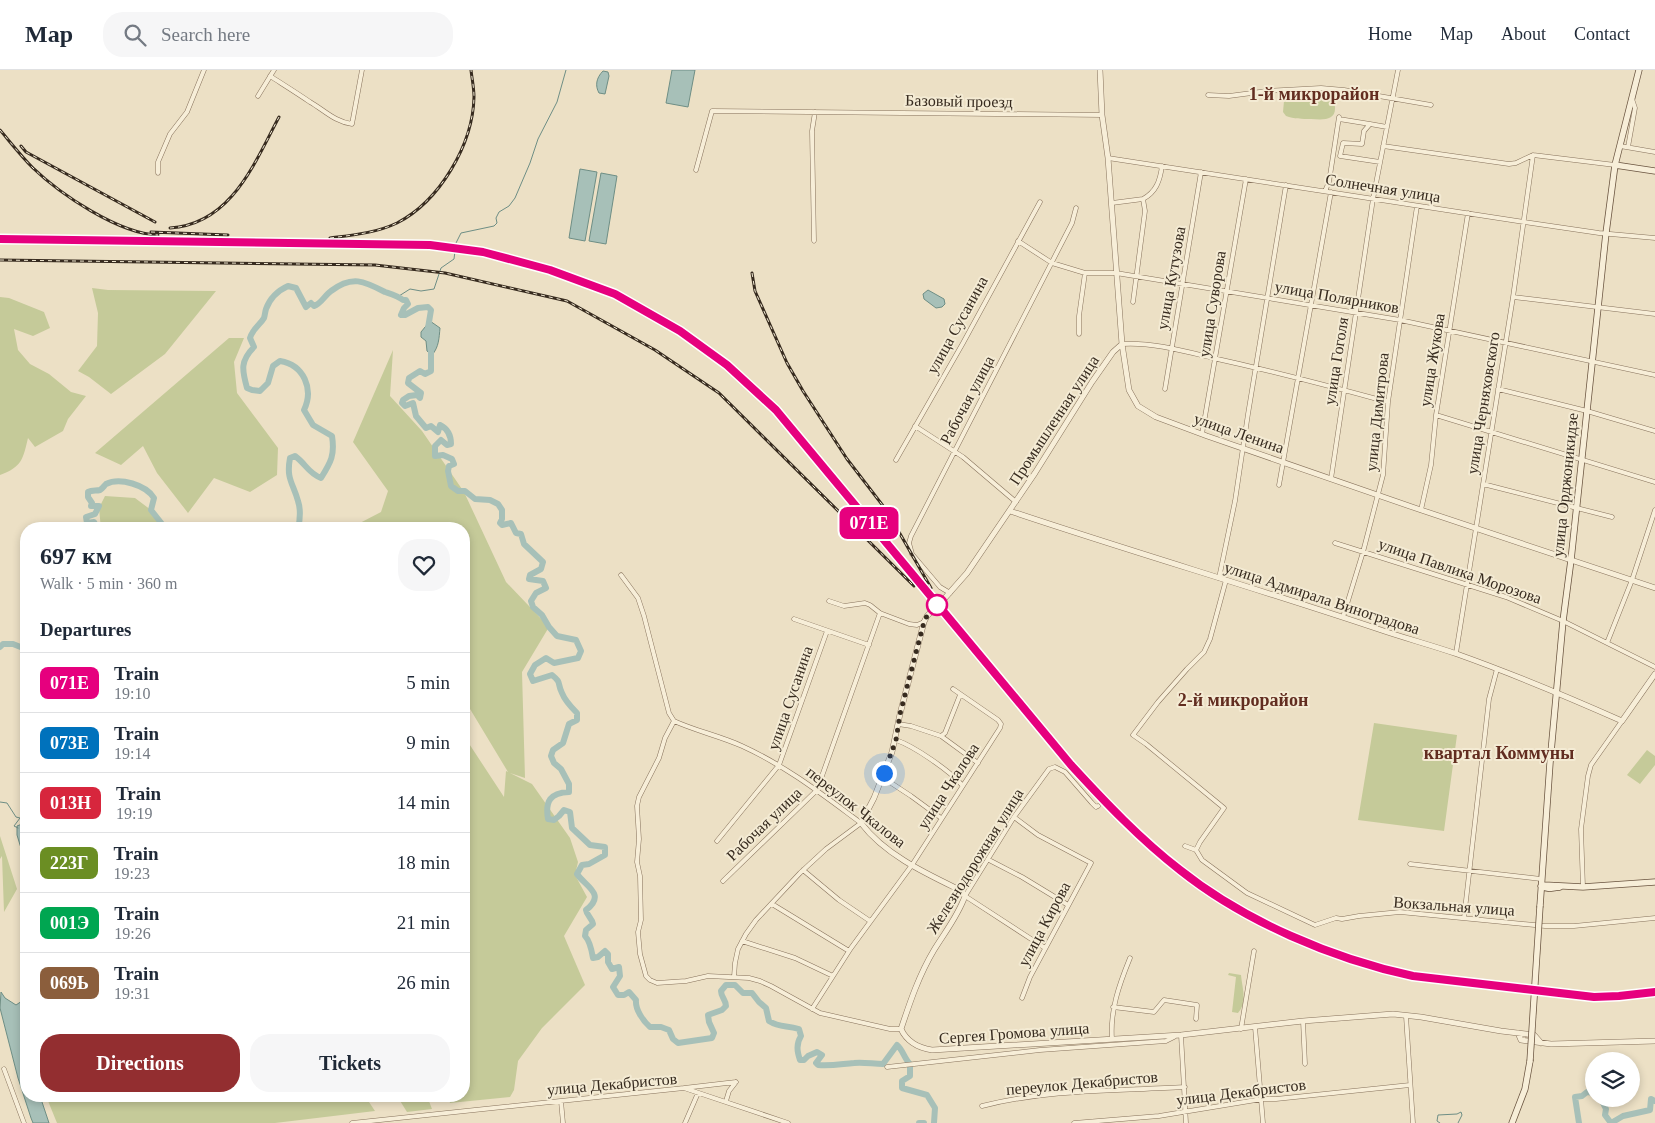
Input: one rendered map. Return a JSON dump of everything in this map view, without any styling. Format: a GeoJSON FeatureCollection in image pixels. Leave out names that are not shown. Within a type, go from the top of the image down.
{"type":"FeatureCollection","features":[{"type":"Feature","properties":{"kind":"main road","name":"улица Орджоникидзе"},"geometry":{"type":"LineString","coordinates":[[1512,1123],[1525,1089],[1530,1061],[1541,879],[1557,692],[1606,233],[1615,165],[1639,70]]}},
{"type":"Feature","properties":{"kind":"main road"},"geometry":{"type":"LineString","coordinates":[[1615,165],[1655,171]]}},
{"type":"Feature","properties":{"kind":"main road"},"geometry":{"type":"LineString","coordinates":[[1541,879],[1552,887]]}},
{"type":"Feature","properties":{"kind":"main road"},"geometry":{"type":"LineString","coordinates":[[1541,886],[1583,887],[1655,882]]}},
{"type":"Feature","properties":{"kind":"main road"},"geometry":{"type":"LineString","coordinates":[[1540,899],[1552,887]]}},
{"type":"Feature","properties":{"kind":"street"},"geometry":{"type":"LineString","coordinates":[[158,174],[158,162],[170,134],[188,112],[204,70]]}},
{"type":"Feature","properties":{"kind":"street"},"geometry":{"type":"LineString","coordinates":[[258,96],[274,70]]}},
{"type":"Feature","properties":{"kind":"street"},"geometry":{"type":"LineString","coordinates":[[270,76],[324,112],[336,119],[352,124],[362,70]]}},
{"type":"Feature","properties":{"kind":"street","name":"улица Ленина"},"geometry":{"type":"LineString","coordinates":[[1100,70],[1102,115],[1112,203],[1125,374],[1129,390],[1138,406],[1156,417],[1202,434],[1655,588]]}},
{"type":"Feature","properties":{"kind":"street","name":"улица Гоголя"},"geometry":{"type":"LineString","coordinates":[[1331,479],[1373,199],[1398,70]]}},
{"type":"Feature","properties":{"kind":"street"},"geometry":{"type":"LineString","coordinates":[[1208,95],[1230,96],[1267,91],[1321,88],[1344,90],[1431,105]]}},
{"type":"Feature","properties":{"kind":"street"},"geometry":{"type":"LineString","coordinates":[[1628,147],[1635,108],[1632,97]]}},
{"type":"Feature","properties":{"kind":"street","name":"Базовый проезд"},"geometry":{"type":"LineString","coordinates":[[696,170],[712,111],[1102,115]]}},
{"type":"Feature","properties":{"kind":"street"},"geometry":{"type":"LineString","coordinates":[[814,242],[812,131],[815,112]]}},
{"type":"Feature","properties":{"kind":"street"},"geometry":{"type":"LineString","coordinates":[[1325,191],[1329,182],[1339,118],[1387,127]]}},
{"type":"Feature","properties":{"kind":"street"},"geometry":{"type":"LineString","coordinates":[[1370,124],[1364,131],[1362,144],[1343,143],[1340,156],[1380,162]]}},
{"type":"Feature","properties":{"kind":"street"},"geometry":{"type":"LineString","coordinates":[[1383,146],[1509,164],[1533,156],[1615,165]]}},
{"type":"Feature","properties":{"kind":"street"},"geometry":{"type":"LineString","coordinates":[[1620,146],[1655,152]]}},
{"type":"Feature","properties":{"kind":"street","name":"улица Черняховского"},"geometry":{"type":"LineString","coordinates":[[1456,654],[1513,297],[1533,156]]}},
{"type":"Feature","properties":{"kind":"street","name":"Солнечная улица"},"geometry":{"type":"LineString","coordinates":[[1108,158],[1524,222],[1655,238]]}},
{"type":"Feature","properties":{"kind":"street"},"geometry":{"type":"LineString","coordinates":[[1112,203],[1143,199],[1150,195],[1155,190],[1160,179],[1162,166]]}},
{"type":"Feature","properties":{"kind":"street","name":"улица Кутузова"},"geometry":{"type":"LineString","coordinates":[[1164,389],[1201,172]]}},
{"type":"Feature","properties":{"kind":"street","name":"улица Суворова"},"geometry":{"type":"LineString","coordinates":[[1202,434],[1246,179]]}},
{"type":"Feature","properties":{"kind":"street"},"geometry":{"type":"LineString","coordinates":[[1219,578],[1230,528],[1286,185]]}},
{"type":"Feature","properties":{"kind":"street"},"geometry":{"type":"LineString","coordinates":[[1279,485],[1331,192]]}},
{"type":"Feature","properties":{"kind":"street"},"geometry":{"type":"LineString","coordinates":[[1133,302],[1145,207],[1143,199]]}},
{"type":"Feature","properties":{"kind":"street","name":"улица Сусанина"},"geometry":{"type":"LineString","coordinates":[[896,460],[1040,202]]}},
{"type":"Feature","properties":{"kind":"street","name":"улица Димитрова"},"geometry":{"type":"LineString","coordinates":[[1343,617],[1363,552],[1383,475],[1388,402],[1418,206]]}},
{"type":"Feature","properties":{"kind":"street","name":"Рабочая улица"},"geometry":{"type":"LineString","coordinates":[[950,593],[940,587],[912,554],[909,543],[915,527],[1072,223],[1076,208]]}},
{"type":"Feature","properties":{"kind":"street","name":"улица Жукова"},"geometry":{"type":"LineString","coordinates":[[1421,510],[1430,465],[1436,415],[1468,213]]}},
{"type":"Feature","properties":{"kind":"street","name":"улица Полярников"},"geometry":{"type":"LineString","coordinates":[[1018,241],[1052,262],[1085,272],[1137,276],[1357,312],[1505,341],[1655,375]]}},
{"type":"Feature","properties":{"kind":"street"},"geometry":{"type":"LineString","coordinates":[[1079,334],[1079,316],[1085,272]]}},
{"type":"Feature","properties":{"kind":"street"},"geometry":{"type":"LineString","coordinates":[[1513,297],[1655,314]]}},
{"type":"Feature","properties":{"kind":"street"},"geometry":{"type":"LineString","coordinates":[[1122,344],[1171,349],[1256,367],[1388,402]]}},
{"type":"Feature","properties":{"kind":"street","name":"Промышленная улица"},"geometry":{"type":"LineString","coordinates":[[924,622],[927,616],[967,573],[1016,502],[1092,382],[1113,352],[1122,344]]}},
{"type":"Feature","properties":{"kind":"street"},"geometry":{"type":"LineString","coordinates":[[1498,389],[1655,432]]}},
{"type":"Feature","properties":{"kind":"street"},"geometry":{"type":"LineString","coordinates":[[1436,415],[1655,482]]}},
{"type":"Feature","properties":{"kind":"street"},"geometry":{"type":"LineString","coordinates":[[915,426],[955,451],[1016,502]]}},
{"type":"Feature","properties":{"kind":"street"},"geometry":{"type":"LineString","coordinates":[[1483,484],[1612,517]]}},
{"type":"Feature","properties":{"kind":"street"},"geometry":{"type":"LineString","coordinates":[[1607,643],[1632,580],[1655,510]]}},
{"type":"Feature","properties":{"kind":"street","name":"улица Адмирала Виноградова"},"geometry":{"type":"LineString","coordinates":[[1010,511],[1456,654],[1557,692],[1622,721]]}},
{"type":"Feature","properties":{"kind":"street","name":"улица Павлика Морозова"},"geometry":{"type":"LineString","coordinates":[[1335,543],[1506,597],[1564,621],[1655,668]]}},
{"type":"Feature","properties":{"kind":"street"},"geometry":{"type":"LineString","coordinates":[[621,575],[638,598],[669,713],[674,721],[665,738],[659,758],[639,797],[637,862],[640,876],[641,920],[638,932],[640,954],[646,976],[657,983],[686,981],[708,976],[760,980],[812,1009],[834,1017],[890,1029],[901,1029]]}},
{"type":"Feature","properties":{"kind":"street"},"geometry":{"type":"LineString","coordinates":[[1196,850],[1224,808],[1133,735],[1158,702],[1204,652],[1210,639],[1226,580]]}},
{"type":"Feature","properties":{"kind":"street"},"geometry":{"type":"LineString","coordinates":[[734,977],[735,963],[742,941],[751,927],[803,870],[826,849],[861,823],[896,740],[898,724],[924,622],[913,625],[880,613],[865,603],[844,606],[829,601]]}},
{"type":"Feature","properties":{"kind":"street","name":"Рабочая улица"},"geometry":{"type":"LineString","coordinates":[[723,881],[817,790],[880,613]]}},
{"type":"Feature","properties":{"kind":"street"},"geometry":{"type":"LineString","coordinates":[[794,619],[869,645]]}},
{"type":"Feature","properties":{"kind":"street","name":"улица Сусанина"},"geometry":{"type":"LineString","coordinates":[[717,841],[779,765],[827,631]]}},
{"type":"Feature","properties":{"kind":"street"},"geometry":{"type":"LineString","coordinates":[[1464,918],[1489,699],[1496,669]]}},
{"type":"Feature","properties":{"kind":"street"},"geometry":{"type":"LineString","coordinates":[[1583,887],[1581,829],[1591,765],[1655,674]]}},
{"type":"Feature","properties":{"kind":"street","name":"улица Чкалова"},"geometry":{"type":"LineString","coordinates":[[812,1009],[849,951],[912,865],[995,737],[1001,724],[971,700],[953,689]]}},
{"type":"Feature","properties":{"kind":"street"},"geometry":{"type":"LineString","coordinates":[[941,736],[945,733],[960,695]]}},
{"type":"Feature","properties":{"kind":"street","name":"переулок Чкалова"},"geometry":{"type":"LineString","coordinates":[[674,721],[742,746],[779,765],[817,790],[861,823],[871,836],[912,865],[962,891],[965,896],[1046,948]]}},
{"type":"Feature","properties":{"kind":"street"},"geometry":{"type":"LineString","coordinates":[[898,724],[911,726],[941,736],[978,763]]}},
{"type":"Feature","properties":{"kind":"street"},"geometry":{"type":"LineString","coordinates":[[896,740],[925,756],[950,774],[962,786]]}},
{"type":"Feature","properties":{"kind":"street","name":"Железнодорожная улица"},"geometry":{"type":"LineString","coordinates":[[901,1029],[915,988],[965,896],[1014,817],[1049,769],[1055,767],[1065,772],[1092,803],[1096,807],[1098,806]]}},
{"type":"Feature","properties":{"kind":"street"},"geometry":{"type":"LineString","coordinates":[[882,777],[941,818]]}},
{"type":"Feature","properties":{"kind":"street","name":"улица Кирова"},"geometry":{"type":"LineString","coordinates":[[1014,817],[1038,835],[1091,863],[1030,977],[1022,998]]}},
{"type":"Feature","properties":{"kind":"street","name":"Вокзальная улица"},"geometry":{"type":"LineString","coordinates":[[1185,846],[1196,850],[1202,860],[1247,893],[1315,925],[1336,918],[1342,920],[1359,916],[1400,912],[1545,926],[1574,926],[1655,918]]}},
{"type":"Feature","properties":{"kind":"street"},"geometry":{"type":"LineString","coordinates":[[989,860],[1022,877],[1068,905]]}},
{"type":"Feature","properties":{"kind":"street"},"geometry":{"type":"LineString","coordinates":[[1410,864],[1541,879]]}},
{"type":"Feature","properties":{"kind":"street"},"geometry":{"type":"LineString","coordinates":[[803,870],[839,900],[870,921]]}},
{"type":"Feature","properties":{"kind":"street"},"geometry":{"type":"LineString","coordinates":[[772,904],[849,951]]}},
{"type":"Feature","properties":{"kind":"street"},"geometry":{"type":"LineString","coordinates":[[742,941],[795,958],[833,976]]}},
{"type":"Feature","properties":{"kind":"street"},"geometry":{"type":"LineString","coordinates":[[1240,1029],[1254,951]]}},
{"type":"Feature","properties":{"kind":"street"},"geometry":{"type":"LineString","coordinates":[[1112,1039],[1113,1007],[1130,958]]}},
{"type":"Feature","properties":{"kind":"street"},"geometry":{"type":"LineString","coordinates":[[1113,1007],[1154,1012],[1164,1000],[1197,1005],[1196,1019]]}},
{"type":"Feature","properties":{"kind":"street","name":"Сергея Громова улица"},"geometry":{"type":"LineString","coordinates":[[901,1029],[904,1036],[920,1048],[932,1050],[1179,1035],[1303,1021],[1384,1015],[1406,1016],[1518,1033],[1521,1040],[1541,1044],[1655,1041]]}},
{"type":"Feature","properties":{"kind":"street"},"geometry":{"type":"LineString","coordinates":[[1406,1016],[1412,1123]]}},
{"type":"Feature","properties":{"kind":"street"},"geometry":{"type":"LineString","coordinates":[[1303,1021],[1305,1064]]}},
{"type":"Feature","properties":{"kind":"street"},"geometry":{"type":"LineString","coordinates":[[1255,1027],[1263,1123]]}},
{"type":"Feature","properties":{"kind":"street"},"geometry":{"type":"LineString","coordinates":[[887,1067],[1040,1050],[1166,1041],[1179,1035],[1185,1087],[1186,1123]]}},
{"type":"Feature","properties":{"kind":"street"},"geometry":{"type":"LineString","coordinates":[[4,1069],[24,1123]]}},
{"type":"Feature","properties":{"kind":"street"},"geometry":{"type":"LineString","coordinates":[[684,1088],[736,1082],[729,1091],[726,1101]]}},
{"type":"Feature","properties":{"kind":"street","name":"улица Декабристов"},"geometry":{"type":"LineString","coordinates":[[1074,1123],[1159,1116],[1262,1099],[1276,1100],[1410,1085]]}},
{"type":"Feature","properties":{"kind":"street","name":"переулок Декабристов"},"geometry":{"type":"LineString","coordinates":[[982,1106],[1010,1099],[1065,1093],[1185,1087]]}},
{"type":"Feature","properties":{"kind":"street","name":"улица Декабристов"},"geometry":{"type":"LineString","coordinates":[[352,1123],[684,1088],[788,1123]]}},
{"type":"Feature","properties":{"kind":"street"},"geometry":{"type":"LineString","coordinates":[[685,1123],[698,1093]]}},
{"type":"Feature","properties":{"kind":"street"},"geometry":{"type":"LineString","coordinates":[[562,1101],[563,1123]]}},
{"type":"Feature","properties":{"kind":"green space"},"geometry":{"type":"Polygon","coordinates":[[[1288,97],[1328,98],[1334,101],[1333,116],[1326,119],[1298,119],[1286,116],[1283,112],[1284,101],[1288,97]]]}},
{"type":"Feature","properties":{"kind":"green space"},"geometry":{"type":"Polygon","coordinates":[[[92,288],[108,290],[216,291],[165,354],[111,394],[78,371],[97,346],[98,313],[92,288]]]}},
{"type":"Feature","properties":{"kind":"green space"},"geometry":{"type":"Polygon","coordinates":[[[0,297],[9,298],[44,312],[50,328],[33,336],[14,329],[18,350],[30,364],[49,374],[71,392],[86,396],[68,419],[63,431],[35,447],[28,438],[23,457],[17,465],[0,475],[0,297]]]}},
{"type":"Feature","properties":{"kind":"green space"},"geometry":{"type":"Polygon","coordinates":[[[229,338],[244,338],[234,362],[237,393],[278,448],[277,475],[250,492],[214,478],[188,513],[157,473],[143,446],[121,465],[95,453],[229,338]]]}},
{"type":"Feature","properties":{"kind":"green space"},"geometry":{"type":"Polygon","coordinates":[[[393,350],[390,396],[422,431],[464,492],[506,582],[549,627],[522,672],[525,778],[510,773],[532,784],[570,838],[578,862],[575,875],[587,897],[564,936],[585,985],[542,1028],[518,1061],[514,1090],[510,1097],[470,1101],[470,745],[504,797],[506,771],[508,772],[470,709],[470,522],[362,522],[381,512],[388,491],[353,442],[393,350]]]}},
{"type":"Feature","properties":{"kind":"green space"},"geometry":{"type":"Polygon","coordinates":[[[105,496],[135,498],[151,510],[158,522],[100,522],[99,508],[105,496]]]}},
{"type":"Feature","properties":{"kind":"green space"},"geometry":{"type":"Polygon","coordinates":[[[1374,723],[1457,735],[1444,831],[1358,820],[1374,723]]]}},
{"type":"Feature","properties":{"kind":"green space"},"geometry":{"type":"Polygon","coordinates":[[[1647,750],[1655,756],[1655,765],[1640,784],[1627,775],[1647,750]]]}},
{"type":"Feature","properties":{"kind":"green space"},"geometry":{"type":"Polygon","coordinates":[[[0,836],[17,889],[4,912],[2,856],[0,859],[0,836]]]}},
{"type":"Feature","properties":{"kind":"green space"},"geometry":{"type":"Polygon","coordinates":[[[1229,973],[1241,975],[1244,1000],[1238,1013],[1232,1012],[1236,977],[1228,975],[1229,973]]]}},
{"type":"Feature","properties":{"kind":"green space"},"geometry":{"type":"Polygon","coordinates":[[[48,1102],[369,1102],[375,1111],[275,1123],[57,1123],[48,1102]]]}},
{"type":"Feature","properties":{"kind":"green space"},"geometry":{"type":"Polygon","coordinates":[[[401,1102],[429,1102],[432,1109],[407,1112],[401,1102]]]}},
{"type":"Feature","properties":{"kind":"water"},"geometry":{"type":"Polygon","coordinates":[[[672,70],[695,70],[688,107],[666,103],[672,70]]]}},
{"type":"Feature","properties":{"kind":"water"},"geometry":{"type":"Polygon","coordinates":[[[603,71],[608,72],[609,76],[605,94],[599,93],[597,88],[599,76],[603,71]]]}},
{"type":"Feature","properties":{"kind":"water"},"geometry":{"type":"Polygon","coordinates":[[[580,169],[597,172],[585,241],[569,238],[580,169]]]}},
{"type":"Feature","properties":{"kind":"water"},"geometry":{"type":"Polygon","coordinates":[[[601,173],[617,176],[606,244],[589,241],[601,173]]]}},
{"type":"Feature","properties":{"kind":"water"},"geometry":{"type":"Polygon","coordinates":[[[928,290],[944,299],[945,304],[942,307],[936,308],[924,299],[923,294],[928,290]]]}},
{"type":"Feature","properties":{"kind":"water"},"geometry":{"type":"Polygon","coordinates":[[[430,321],[440,328],[437,346],[432,355],[427,351],[426,341],[421,337],[421,332],[430,321]]]}},
{"type":"Feature","properties":{"kind":"water"},"geometry":{"type":"Polygon","coordinates":[[[20,825],[20,845],[17,835],[17,826],[20,825]]]}},
{"type":"Feature","properties":{"kind":"water"},"geometry":{"type":"Polygon","coordinates":[[[1,992],[5,998],[16,1005],[20,1002],[20,1084],[0,1008],[1,992]]]}},
{"type":"Feature","properties":{"kind":"water"},"geometry":{"type":"Polygon","coordinates":[[[26,1102],[42,1102],[49,1123],[33,1123],[26,1102]]]}},
{"type":"Feature","properties":{"kind":"waterway"},"geometry":{"type":"LineString","coordinates":[[399,296],[410,289],[421,291],[434,289],[441,268],[454,259],[456,243],[461,233],[494,226],[497,223],[496,218],[499,212],[509,206],[515,198],[538,139],[557,102],[566,70]]}},
{"type":"Feature","properties":{"kind":"waterway"},"geometry":{"type":"LineString","coordinates":[[299,522],[300,508],[289,476],[290,458],[295,456],[313,474],[321,478],[331,458],[333,448],[332,436],[313,425],[304,410],[308,394],[305,379],[295,367],[288,363],[280,361],[273,366],[268,383],[260,391],[247,388],[243,366],[246,357],[254,347],[250,338],[264,318],[270,301],[280,290],[288,286],[296,288],[306,307],[311,303],[314,306],[338,286],[358,281],[406,300],[408,304],[401,315],[405,315],[418,308],[428,307],[431,310],[428,328]]}},
{"type":"Feature","properties":{"kind":"waterway"},"geometry":{"type":"LineString","coordinates":[[431,348],[431,371],[425,374],[420,371],[409,378],[408,383],[421,393],[420,398],[417,395],[409,396],[402,403],[405,406],[413,403],[416,416],[426,428],[431,426],[438,432],[440,425],[448,433],[451,444],[447,445],[441,440],[435,446],[435,456],[443,455],[452,459],[454,464],[449,466],[448,471],[451,486],[458,491],[465,491],[475,499],[490,500],[498,504],[502,510],[500,523],[502,525],[511,523],[516,533],[521,534],[524,544],[543,562],[541,569],[530,575],[529,579],[543,581],[546,588],[536,593],[531,601],[533,607],[542,615],[557,636],[576,640],[581,651],[578,658],[554,663],[546,658],[535,665],[530,674],[533,681],[552,675],[558,682],[565,699],[577,713],[577,720],[569,724],[563,743],[553,750],[551,756],[569,784],[569,792],[553,796],[548,803],[547,813],[548,819],[554,820],[564,810],[570,812],[572,828],[590,845],[605,847],[605,855],[589,864],[582,865],[577,874],[592,890],[595,899],[586,910],[593,924],[586,930],[585,936],[593,958],[598,957],[605,951],[608,954],[608,962],[612,969],[619,967],[620,976],[613,987],[618,995],[624,995],[629,992],[636,1000],[638,1011],[647,1024],[650,1027],[661,1027],[669,1030],[673,1039],[678,1043],[712,1038],[714,1033],[708,1015],[722,1010],[726,1006],[721,991],[726,985],[735,985],[743,993],[752,993],[766,1008],[769,1021],[780,1026],[799,1029],[801,1036],[798,1042],[798,1054],[800,1060],[804,1060],[817,1052],[822,1055],[816,1063],[818,1065],[883,1064],[897,1045],[910,1064]]}},
{"type":"Feature","properties":{"kind":"waterway"},"geometry":{"type":"LineString","coordinates":[[87,522],[86,517],[95,514],[99,506],[91,506],[92,503],[88,497],[88,492],[100,490],[106,484],[118,481],[139,486],[150,493],[154,498],[151,510],[160,522]]}},
{"type":"Feature","properties":{"kind":"waterway"},"geometry":{"type":"LineString","coordinates":[[0,647],[3,644],[13,644],[20,647]]}},
{"type":"Feature","properties":{"kind":"waterway"},"geometry":{"type":"LineString","coordinates":[[0,802],[7,803],[16,817],[20,818],[14,826],[18,828]]}},
{"type":"Feature","properties":{"kind":"waterway"},"geometry":{"type":"LineString","coordinates":[[910,1066],[910,1076],[902,1081],[902,1088],[927,1095],[935,1108],[934,1123]]}},
{"type":"Feature","properties":{"kind":"waterway"},"geometry":{"type":"LineString","coordinates":[[1579,1123],[1575,1097],[1585,1094]]}},
{"type":"Feature","properties":{"kind":"waterway"},"geometry":{"type":"LineString","coordinates":[[1605,1107],[1605,1115],[1611,1123],[1623,1116],[1650,1110],[1651,1099],[1655,1101]]}},
{"type":"Feature","properties":{"kind":"waterway"},"geometry":{"type":"LineString","coordinates":[[1440,1123],[1437,1121],[1438,1115],[1461,1112],[1462,1115],[1458,1123]]}},
{"type":"Feature","properties":{"kind":"waterway"},"geometry":{"type":"LineString","coordinates":[[919,1123],[924,1123]]}},
{"type":"Feature","properties":{"kind":"railway"},"geometry":{"type":"LineString","coordinates":[[330,238],[356,235],[397,223],[427,201],[440,186],[461,152],[468,133],[474,97],[471,70]]}},
{"type":"Feature","properties":{"kind":"railway"},"geometry":{"type":"LineString","coordinates":[[170,228],[191,224],[209,216],[225,204],[250,172],[279,117]]}},
{"type":"Feature","properties":{"kind":"railway"},"geometry":{"type":"LineString","coordinates":[[0,130],[33,168],[74,200],[91,211],[126,228],[158,235]]}},
{"type":"Feature","properties":{"kind":"railway"},"geometry":{"type":"LineString","coordinates":[[21,146],[26,152],[155,222]]}},
{"type":"Feature","properties":{"kind":"railway"},"geometry":{"type":"LineString","coordinates":[[151,232],[228,235]]}},
{"type":"Feature","properties":{"kind":"railway"},"geometry":{"type":"LineString","coordinates":[[0,239],[430,245],[483,252],[551,269],[615,294],[680,331],[727,365],[776,410],[1071,765],[1137,833],[1165,858],[1205,888],[1232,905],[1290,935],[1352,959],[1413,976],[1594,997],[1655,992]]}},
{"type":"Feature","properties":{"kind":"railway"},"geometry":{"type":"LineString","coordinates":[[0,260],[375,265],[445,273],[567,301],[655,350],[719,393],[914,586]]}},
{"type":"Feature","properties":{"kind":"railway"},"geometry":{"type":"LineString","coordinates":[[752,273],[755,291],[787,363],[847,459],[887,511],[931,588]]}},
{"type":"Feature","properties":{"kind":"train","name":"071Е"},"geometry":{"type":"LineString","coordinates":[[0,239],[430,245],[483,252],[550,270],[615,294],[680,331],[727,365],[776,410],[1071,765],[1107,805],[1180,871],[1217,896],[1255,918],[1302,940],[1343,957],[1383,970],[1413,976],[1594,997],[1655,992]]}},
{"type":"Feature","properties":{"kind":"district","name":"1-й микрорайон"},"geometry":{"type":"Point","coordinates":[1314,94]}},
{"type":"Feature","properties":{"kind":"district","name":"2-й микрорайон"},"geometry":{"type":"Point","coordinates":[1243,700]}},
{"type":"Feature","properties":{"kind":"district","name":"квартал Коммуны"},"geometry":{"type":"Point","coordinates":[1499,753]}},
{"type":"Feature","properties":{"kind":"route"},"geometry":{"type":"LineString","coordinates":[[884,773],[896,740],[900,714],[924,628],[924,622],[937,605]]}}]}
